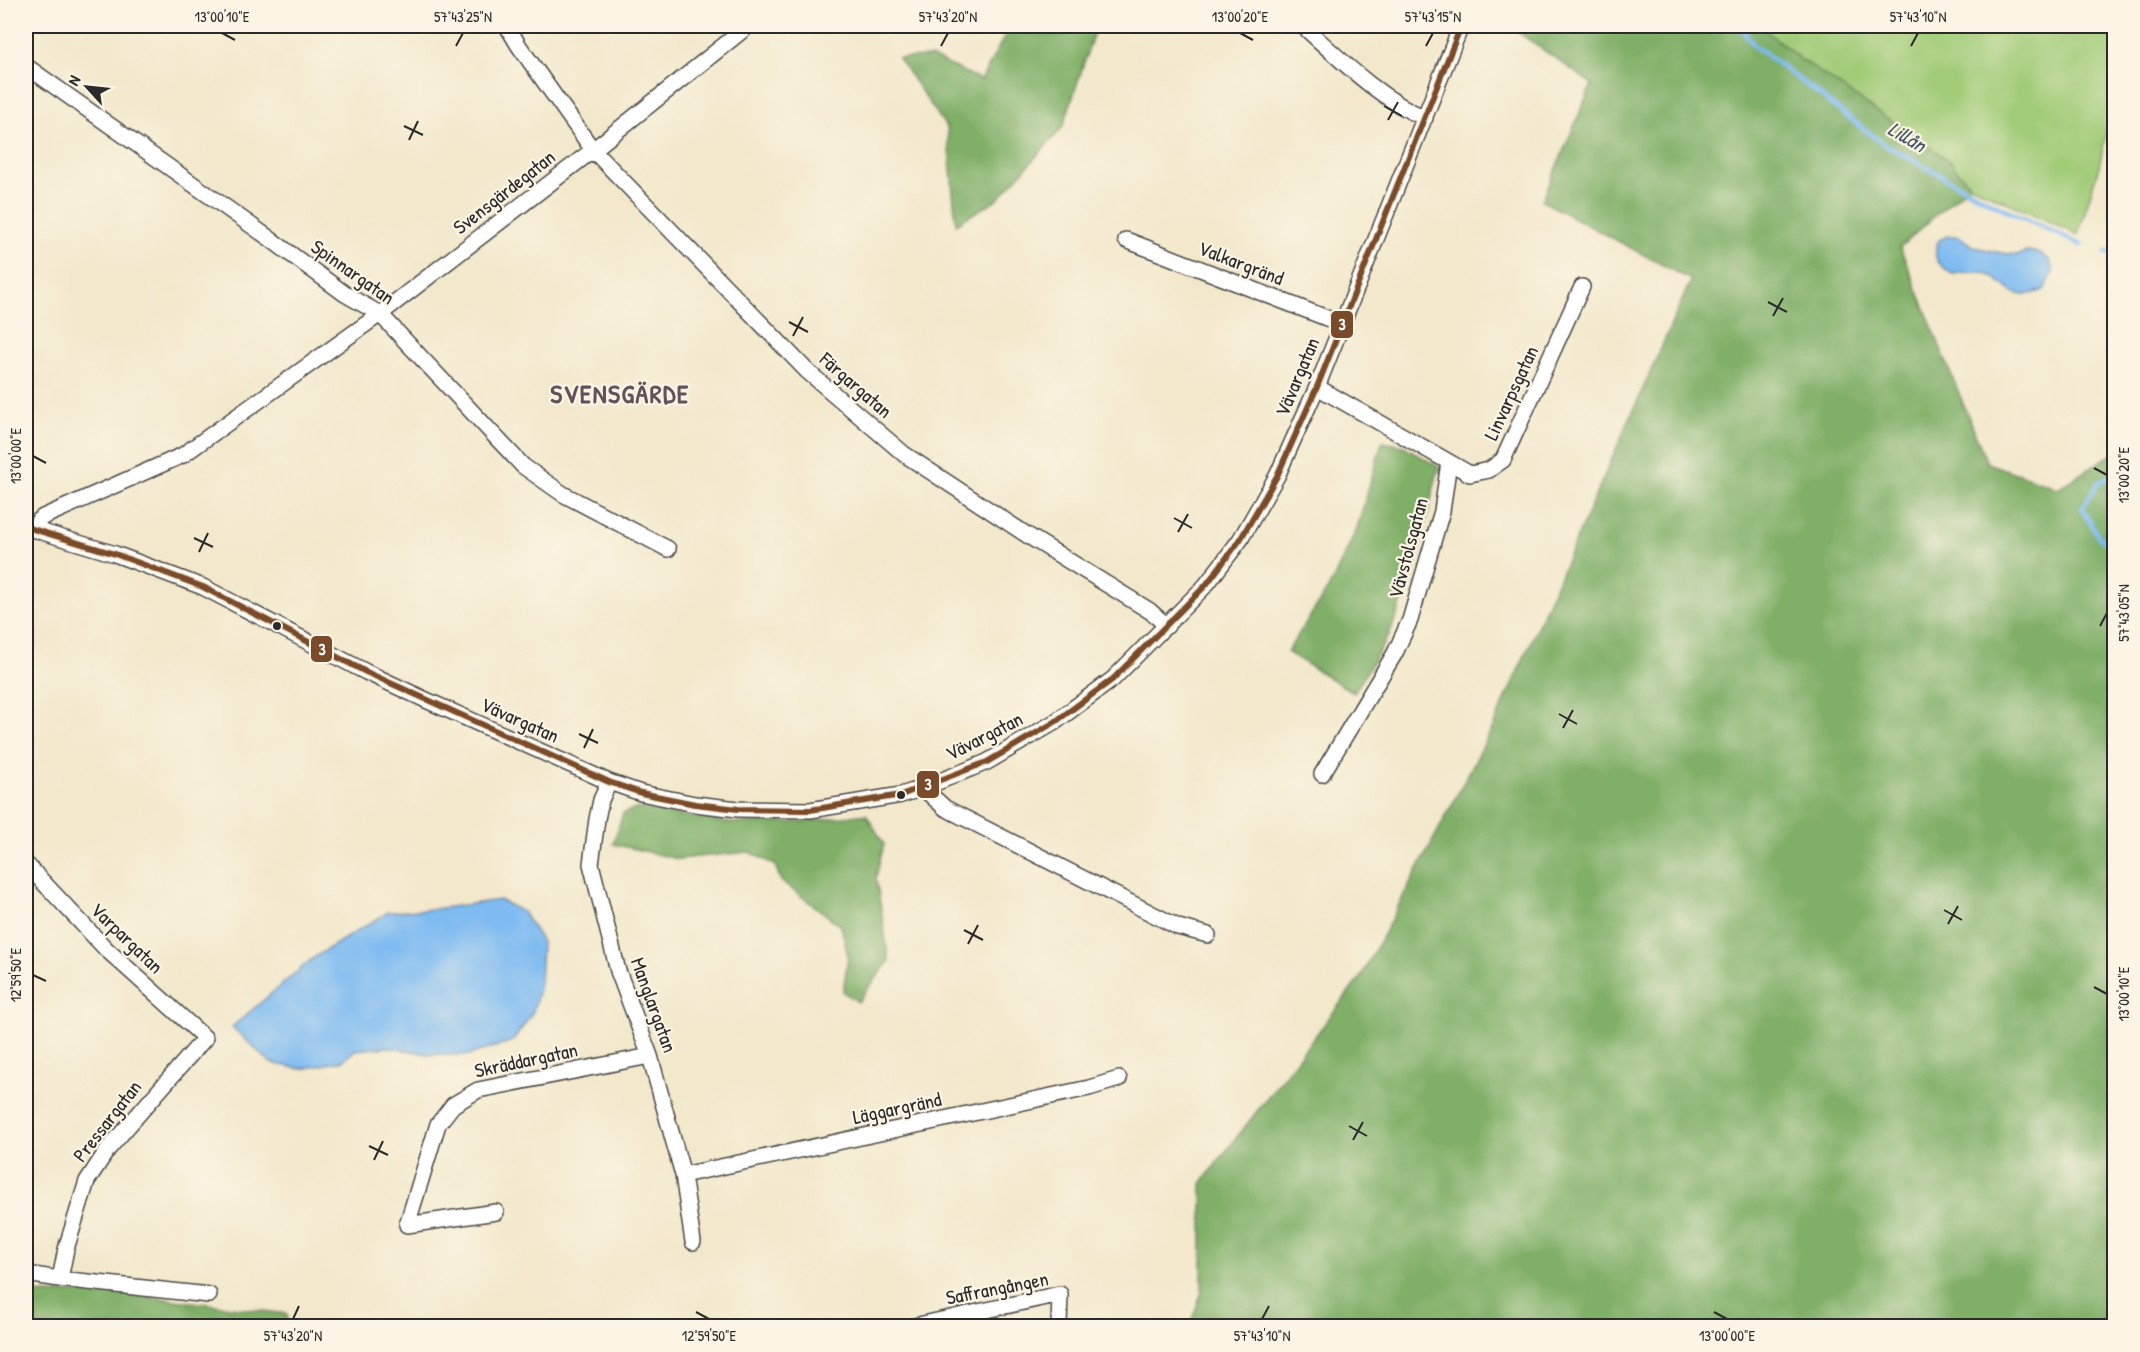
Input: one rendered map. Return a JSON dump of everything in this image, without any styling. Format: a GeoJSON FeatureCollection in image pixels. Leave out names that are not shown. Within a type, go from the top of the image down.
{"type":"FeatureCollection","features":[{"type":"Feature","properties":{"kind":"street","name":"Färgargatan"},"geometry":{"type":"LineString","coordinates":[[507,26],[593,150],[807,371],[904,454],[1027,535],[1150,611],[1167,626]]}},
{"type":"Feature","properties":{"kind":"street","name":"Svensgärdegatan"},"geometry":{"type":"LineString","coordinates":[[30,529],[43,517],[183,455],[380,314],[593,150],[748,26]]}},
{"type":"Feature","properties":{"kind":"street"},"geometry":{"type":"LineString","coordinates":[[1304,26],[1364,80],[1410,111],[1425,118]]}},
{"type":"Feature","properties":{"kind":"street","name":"Vävargatan"},"geometry":{"type":"LineString","coordinates":[[30,529],[115,554],[202,587],[376,676],[506,737],[609,782],[652,795],[695,804],[738,809],[810,810],[901,795],[923,788],[987,762],[1055,722],[1113,680],[1206,585],[1240,540],[1277,476],[1317,387],[1461,26]]}},
{"type":"Feature","properties":{"kind":"street","name":"Spinnargatan"},"geometry":{"type":"LineString","coordinates":[[26,66],[345,294],[380,314],[523,466],[563,494],[668,549]]}},
{"type":"Feature","properties":{"kind":"street","name":"Valkargränd"},"geometry":{"type":"LineString","coordinates":[[1126,240],[1342,324]]}},
{"type":"Feature","properties":{"kind":"street","name":"Linvarpsgatan"},"geometry":{"type":"LineString","coordinates":[[1449,462],[1470,474],[1489,470],[1503,460],[1582,287]]}},
{"type":"Feature","properties":{"kind":"street"},"geometry":{"type":"LineString","coordinates":[[1317,387],[1449,462]]}},
{"type":"Feature","properties":{"kind":"street","name":"Vävstolsgatan"},"geometry":{"type":"LineString","coordinates":[[1322,774],[1395,653],[1410,620],[1442,511],[1449,462]]}},
{"type":"Feature","properties":{"kind":"street","name":"Manglargatan"},"geometry":{"type":"LineString","coordinates":[[609,782],[601,800],[591,864],[618,971],[650,1056],[683,1175],[693,1242]]}},
{"type":"Feature","properties":{"kind":"street"},"geometry":{"type":"LineString","coordinates":[[923,788],[945,808],[989,832],[1178,927],[1208,935]]}},
{"type":"Feature","properties":{"kind":"street","name":"Varpargatan"},"geometry":{"type":"LineString","coordinates":[[26,864],[106,949],[205,1038]]}},
{"type":"Feature","properties":{"kind":"street","name":"Pressargatan"},"geometry":{"type":"LineString","coordinates":[[60,1279],[66,1249],[87,1181],[114,1142],[205,1038]]}},
{"type":"Feature","properties":{"kind":"street","name":"Skräddargatan"},"geometry":{"type":"LineString","coordinates":[[496,1212],[407,1225],[438,1124],[453,1105],[478,1090],[650,1056]]}},
{"type":"Feature","properties":{"kind":"street","name":"Läggargränd"},"geometry":{"type":"LineString","coordinates":[[683,1175],[1089,1088],[1119,1079]]}},
{"type":"Feature","properties":{"kind":"street"},"geometry":{"type":"LineString","coordinates":[[26,1274],[209,1295]]}},
{"type":"Feature","properties":{"kind":"street","name":"Saffrangången"},"geometry":{"type":"LineString","coordinates":[[914,1326],[1060,1294],[1059,1326]]}},
{"type":"Feature","properties":{"kind":"green space"},"geometry":{"type":"Polygon","coordinates":[[[1010,26],[1096,26],[1063,127],[998,199],[956,224],[947,128],[898,58],[932,57],[981,80],[1010,26]]]}},
{"type":"Feature","properties":{"kind":"green space"},"geometry":{"type":"Polygon","coordinates":[[[1509,26],[1760,26],[1799,58],[1948,160],[1970,185],[1900,247],[1987,463],[2058,488],[2114,453],[2114,1326],[1190,1326],[1202,1291],[1202,1182],[1360,978],[1493,727],[1691,280],[1542,201],[1592,84],[1509,26]]]}},
{"type":"Feature","properties":{"kind":"green space"},"geometry":{"type":"Polygon","coordinates":[[[1760,26],[2114,26],[2114,99],[2099,166],[2078,235],[1970,185],[1948,160],[1799,58],[1760,26]]]}},
{"type":"Feature","properties":{"kind":"green space"},"geometry":{"type":"Polygon","coordinates":[[[1382,442],[1404,446],[1439,467],[1412,576],[1389,635],[1354,693],[1287,652],[1331,584],[1357,528],[1382,442]]]}},
{"type":"Feature","properties":{"kind":"green space"},"geometry":{"type":"Polygon","coordinates":[[[639,808],[729,823],[805,822],[866,814],[884,844],[876,877],[889,961],[858,1002],[843,992],[848,956],[841,926],[781,881],[775,865],[749,852],[678,859],[613,844],[623,813],[639,808]]]}},
{"type":"Feature","properties":{"kind":"green space"},"geometry":{"type":"Polygon","coordinates":[[[103,1291],[287,1314],[288,1326],[26,1326],[27,1294],[103,1291]]]}},
{"type":"Feature","properties":{"kind":"water"},"geometry":{"type":"Polygon","coordinates":[[[1948,236],[1959,236],[1974,247],[2002,253],[2018,255],[2029,251],[2040,253],[2050,261],[2053,273],[2044,290],[2023,295],[2016,294],[1985,273],[1952,274],[1939,263],[1936,256],[1939,240],[1948,236]]]}},
{"type":"Feature","properties":{"kind":"water"},"geometry":{"type":"Polygon","coordinates":[[[500,900],[523,912],[542,942],[540,985],[533,1012],[513,1041],[469,1055],[428,1054],[388,1047],[355,1050],[342,1061],[302,1069],[271,1063],[232,1027],[313,958],[388,912],[435,909],[500,900]]]}},
{"type":"Feature","properties":{"kind":"waterway","name":"Lillån"},"geometry":{"type":"LineString","coordinates":[[1739,26],[1754,45],[1885,145],[1994,204],[2081,245]]}},
{"type":"Feature","properties":{"kind":"waterway","name":"Lillån"},"geometry":{"type":"LineString","coordinates":[[2106,252],[2114,253]]}},
{"type":"Feature","properties":{"kind":"waterway","name":"Lillån"},"geometry":{"type":"LineString","coordinates":[[2114,474],[2097,484],[2082,509],[2098,536],[2114,551]]}},
{"type":"Feature","properties":{"kind":"transit line","name":"3"},"geometry":{"type":"LineString","coordinates":[[26,527],[115,554],[203,587],[366,672],[609,782],[641,793],[695,804],[738,809],[810,810],[901,795],[987,762],[1055,722],[1113,679],[1206,585],[1240,540],[1277,476],[1317,387],[1461,26]]}},
{"type":"Feature","properties":{"kind":"district","name":"SVENSGÄRDE"},"geometry":{"type":"Point","coordinates":[620,394]}}]}
